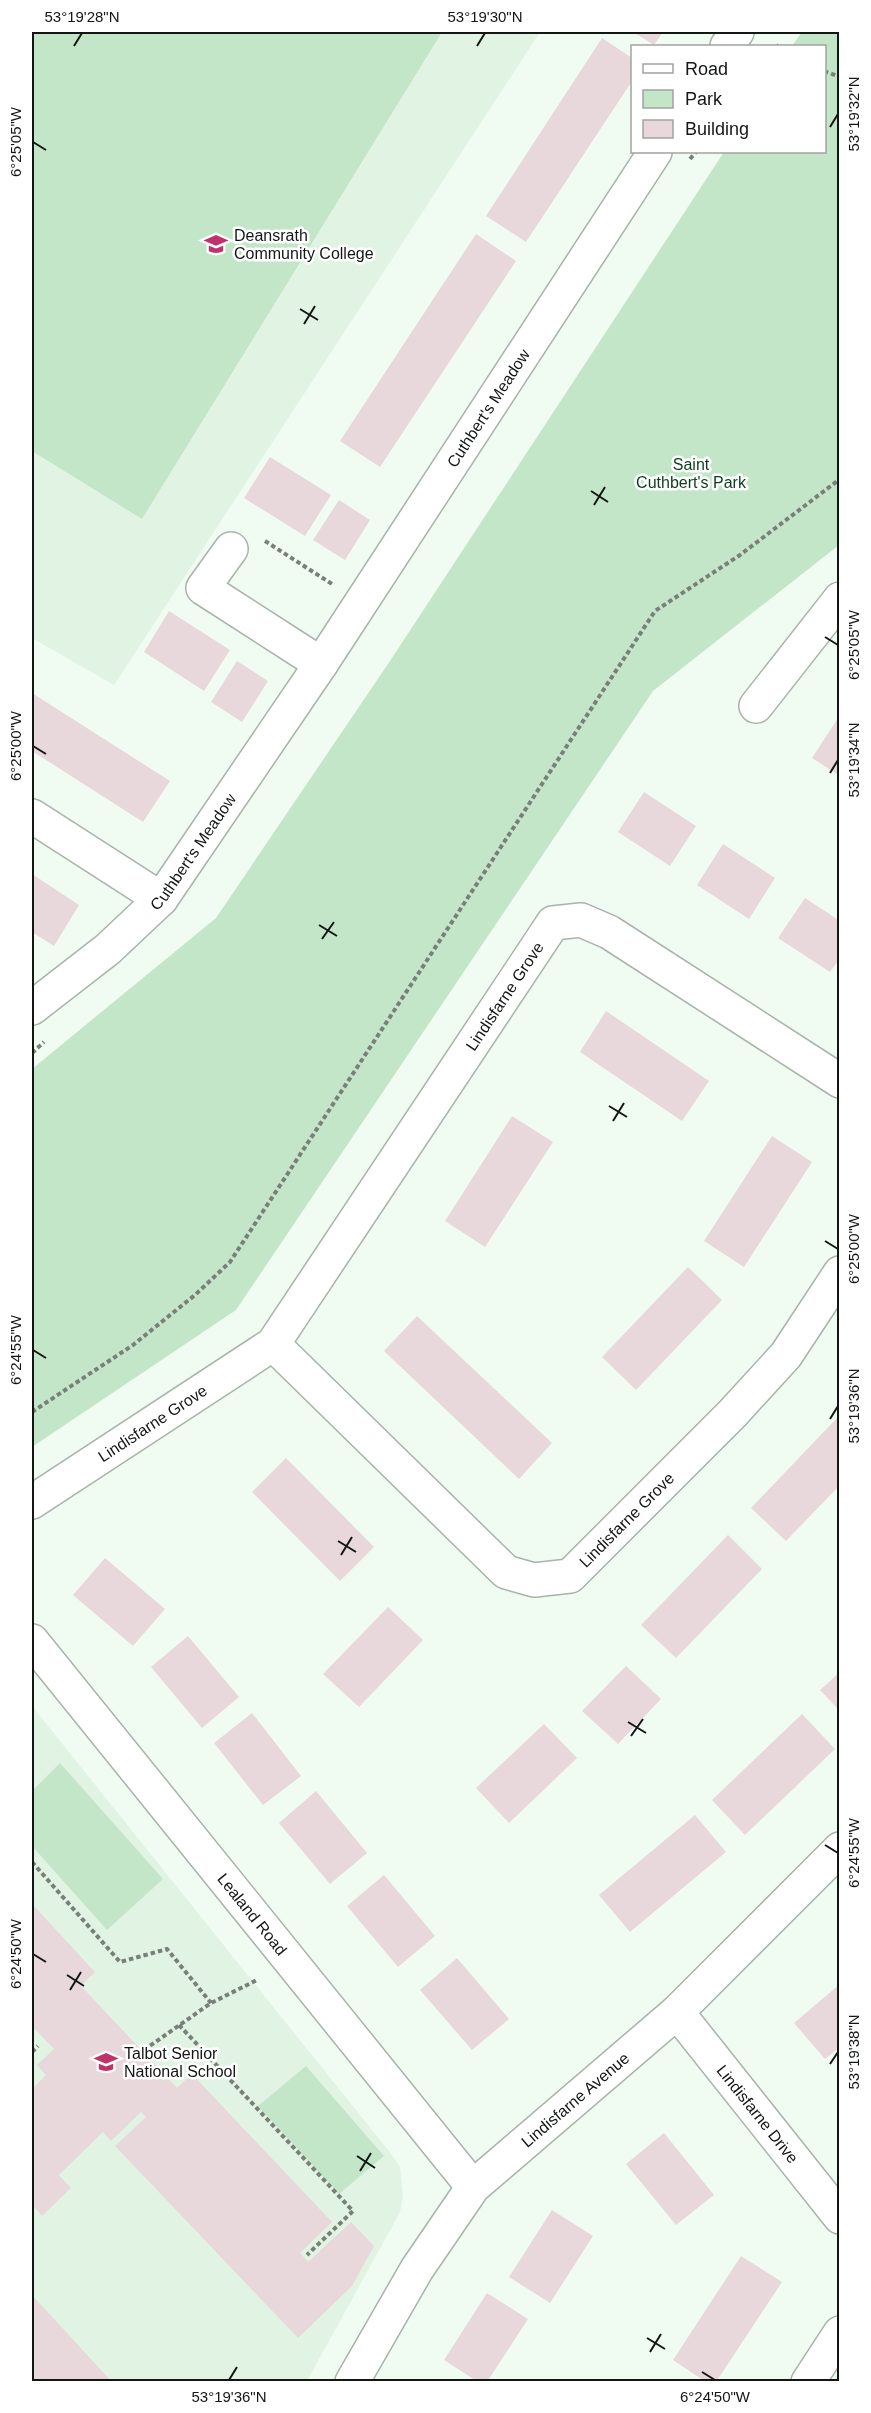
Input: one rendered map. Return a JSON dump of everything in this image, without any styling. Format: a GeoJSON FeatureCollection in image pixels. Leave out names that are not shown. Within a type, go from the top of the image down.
{"type":"FeatureCollection","features":[{"type":"Feature","properties":{"kind":"street"},"geometry":{"type":"LineString","coordinates":[[728,45],[737,32]]}},
{"type":"Feature","properties":{"kind":"street","name":"Cuthbert's Meadow"},"geometry":{"type":"LineString","coordinates":[[32,1008],[108,949],[161,899],[321,664],[655,153]]}},
{"type":"Feature","properties":{"kind":"street"},"geometry":{"type":"LineString","coordinates":[[244,542],[203,588],[321,664]]}},
{"type":"Feature","properties":{"kind":"street"},"geometry":{"type":"LineString","coordinates":[[756,706],[840,599]]}},
{"type":"Feature","properties":{"kind":"street"},"geometry":{"type":"LineString","coordinates":[[32,816],[161,899]]}},
{"type":"Feature","properties":{"kind":"street","name":"Lindisfarne Grove"},"geometry":{"type":"LineString","coordinates":[[32,1502],[273,1344],[553,924],[581,920],[609,932],[840,1081]]}},
{"type":"Feature","properties":{"kind":"street","name":"Lindisfarne Grove"},"geometry":{"type":"LineString","coordinates":[[273,1344],[506,1572],[534,1580],[570,1576],[733,1413],[786,1355],[840,1273]]}},
{"type":"Feature","properties":{"kind":"street","name":"Lealand Road"},"geometry":{"type":"LineString","coordinates":[[32,1641],[473,2187]]}},
{"type":"Feature","properties":{"kind":"street","name":"Lindisfarne Avenue"},"geometry":{"type":"LineString","coordinates":[[352,2382],[417,2269],[473,2187],[676,2012],[840,1850]]}},
{"type":"Feature","properties":{"kind":"street","name":"Lindisfarne Drive"},"geometry":{"type":"LineString","coordinates":[[676,2012],[840,2217]]}},
{"type":"Feature","properties":{"kind":"street"},"geometry":{"type":"LineString","coordinates":[[808,2382],[840,2333]]}},
{"type":"Feature","properties":{"kind":"path"},"geometry":{"type":"LineString","coordinates":[[32,1412],[133,1345],[195,1295],[230,1262],[655,612],[740,555],[840,479]]}},
{"type":"Feature","properties":{"kind":"path"},"geometry":{"type":"LineString","coordinates":[[244,542],[341,590]]}},
{"type":"Feature","properties":{"kind":"path"},"geometry":{"type":"LineString","coordinates":[[32,1862],[120,1962],[167,1949],[211,2003]]}},
{"type":"Feature","properties":{"kind":"path"},"geometry":{"type":"LineString","coordinates":[[144,2050],[211,2003],[257,1980]]}},
{"type":"Feature","properties":{"kind":"path"},"geometry":{"type":"LineString","coordinates":[[179,2025],[353,2211],[307,2254]]}},
{"type":"Feature","properties":{"kind":"path"},"geometry":{"type":"LineString","coordinates":[[32,2052],[38,2046]]}},
{"type":"Feature","properties":{"kind":"shaded area","name":"Deansrath Community College"},"geometry":{"type":"Polygon","coordinates":[[[32,32],[540,32],[114,685],[32,638],[32,32]]]}},
{"type":"Feature","properties":{"kind":"shaded area"},"geometry":{"type":"Polygon","coordinates":[[[32,1706],[400,2167],[403,2196],[400,2212],[307,2381],[32,2381],[32,1706]]]}},
{"type":"Feature","properties":{"kind":"green space","name":"Deansrath Community College"},"geometry":{"type":"Polygon","coordinates":[[[32,32],[442,32],[142,519],[32,451],[32,32]]]}},
{"type":"Feature","properties":{"kind":"green space","name":"Saint Cuthbert's Park"},"geometry":{"type":"Polygon","coordinates":[[[802,32],[839,32],[839,545],[653,691],[236,1310],[32,1447],[32,1069],[216,918],[390,661],[723,153],[826,153],[826,45],[793,45],[802,32]]]}},
{"type":"Feature","properties":{"kind":"green space"},"geometry":{"type":"Polygon","coordinates":[[[60,1763],[163,1879],[107,1930],[32,1846],[32,1791],[60,1763]]]}},
{"type":"Feature","properties":{"kind":"green space"},"geometry":{"type":"Polygon","coordinates":[[[306,2066],[384,2156],[339,2194],[258,2106],[306,2066]]]}},
{"type":"Feature","properties":{"kind":"building"},"geometry":{"type":"Polygon","coordinates":[[[633,32],[663,32],[654,45],[633,32]]]}},
{"type":"Feature","properties":{"kind":"building"},"geometry":{"type":"Polygon","coordinates":[[[602,38],[631,57],[631,83],[526,242],[486,216],[602,38]]]}},
{"type":"Feature","properties":{"kind":"building"},"geometry":{"type":"Polygon","coordinates":[[[476,234],[516,261],[380,467],[340,441],[476,234]]]}},
{"type":"Feature","properties":{"kind":"building"},"geometry":{"type":"Polygon","coordinates":[[[270,457],[331,495],[305,536],[244,498],[270,457]]]}},
{"type":"Feature","properties":{"kind":"building"},"geometry":{"type":"Polygon","coordinates":[[[339,500],[370,520],[345,560],[313,540],[339,500]]]}},
{"type":"Feature","properties":{"kind":"building"},"geometry":{"type":"Polygon","coordinates":[[[169,611],[230,650],[204,691],[144,652],[169,611]]]}},
{"type":"Feature","properties":{"kind":"building"},"geometry":{"type":"Polygon","coordinates":[[[237,661],[268,681],[242,722],[211,702],[237,661]]]}},
{"type":"Feature","properties":{"kind":"building"},"geometry":{"type":"Polygon","coordinates":[[[32,693],[170,781],[143,822],[32,751],[32,693]]]}},
{"type":"Feature","properties":{"kind":"building"},"geometry":{"type":"Polygon","coordinates":[[[840,715],[840,776],[812,758],[840,715]]]}},
{"type":"Feature","properties":{"kind":"building"},"geometry":{"type":"Polygon","coordinates":[[[644,792],[696,826],[670,866],[618,832],[644,792]]]}},
{"type":"Feature","properties":{"kind":"building"},"geometry":{"type":"Polygon","coordinates":[[[723,844],[775,878],[749,919],[697,885],[723,844]]]}},
{"type":"Feature","properties":{"kind":"building"},"geometry":{"type":"Polygon","coordinates":[[[32,874],[79,905],[54,946],[32,932],[32,874]]]}},
{"type":"Feature","properties":{"kind":"building"},"geometry":{"type":"Polygon","coordinates":[[[805,898],[840,921],[840,958],[830,972],[778,938],[805,898]]]}},
{"type":"Feature","properties":{"kind":"building"},"geometry":{"type":"Polygon","coordinates":[[[606,1011],[709,1081],[682,1121],[580,1052],[606,1011]]]}},
{"type":"Feature","properties":{"kind":"building"},"geometry":{"type":"Polygon","coordinates":[[[512,1116],[553,1142],[485,1247],[445,1221],[512,1116]]]}},
{"type":"Feature","properties":{"kind":"building"},"geometry":{"type":"Polygon","coordinates":[[[772,1136],[812,1162],[744,1267],[704,1241],[772,1136]]]}},
{"type":"Feature","properties":{"kind":"building"},"geometry":{"type":"Polygon","coordinates":[[[688,1267],[722,1300],[636,1390],[602,1357],[688,1267]]]}},
{"type":"Feature","properties":{"kind":"building"},"geometry":{"type":"Polygon","coordinates":[[[417,1316],[552,1443],[519,1479],[384,1351],[417,1316]]]}},
{"type":"Feature","properties":{"kind":"building"},"geometry":{"type":"Polygon","coordinates":[[[837,1418],[840,1420],[840,1485],[786,1541],[751,1508],[837,1418]]]}},
{"type":"Feature","properties":{"kind":"building"},"geometry":{"type":"Polygon","coordinates":[[[286,1458],[374,1547],[340,1581],[252,1492],[286,1458]]]}},
{"type":"Feature","properties":{"kind":"building"},"geometry":{"type":"Polygon","coordinates":[[[728,1535],[762,1569],[676,1658],[641,1625],[728,1535]]]}},
{"type":"Feature","properties":{"kind":"building"},"geometry":{"type":"Polygon","coordinates":[[[105,1558],[165,1609],[133,1646],[73,1595],[105,1558]]]}},
{"type":"Feature","properties":{"kind":"building"},"geometry":{"type":"Polygon","coordinates":[[[388,1607],[423,1640],[359,1707],[323,1674],[388,1607]]]}},
{"type":"Feature","properties":{"kind":"building"},"geometry":{"type":"Polygon","coordinates":[[[188,1636],[239,1697],[202,1728],[151,1667],[188,1636]]]}},
{"type":"Feature","properties":{"kind":"building"},"geometry":{"type":"Polygon","coordinates":[[[626,1666],[661,1699],[618,1744],[582,1711],[626,1666]]]}},
{"type":"Feature","properties":{"kind":"building"},"geometry":{"type":"Polygon","coordinates":[[[840,1672],[840,1711],[820,1690],[840,1672]]]}},
{"type":"Feature","properties":{"kind":"building"},"geometry":{"type":"Polygon","coordinates":[[[252,1713],[301,1776],[263,1805],[214,1743],[252,1713]]]}},
{"type":"Feature","properties":{"kind":"building"},"geometry":{"type":"Polygon","coordinates":[[[802,1714],[835,1749],[745,1835],[712,1800],[802,1714]]]}},
{"type":"Feature","properties":{"kind":"building"},"geometry":{"type":"Polygon","coordinates":[[[544,1724],[577,1758],[509,1823],[476,1788],[544,1724]]]}},
{"type":"Feature","properties":{"kind":"building"},"geometry":{"type":"Polygon","coordinates":[[[316,1791],[367,1853],[330,1884],[279,1823],[316,1791]]]}},
{"type":"Feature","properties":{"kind":"building"},"geometry":{"type":"Polygon","coordinates":[[[695,1815],[726,1852],[630,1932],[599,1895],[695,1815]]]}},
{"type":"Feature","properties":{"kind":"building"},"geometry":{"type":"Polygon","coordinates":[[[384,1875],[435,1936],[398,1967],[347,1906],[384,1875]]]}},
{"type":"Feature","properties":{"kind":"building"},"geometry":{"type":"Polygon","coordinates":[[[32,1904],[95,1972],[81,1986],[177,2088],[192,2074],[332,2222],[300,2253],[308,2262],[351,2222],[374,2246],[352,2286],[298,2338],[115,2146],[146,2117],[141,2112],[111,2141],[103,2132],[59,2175],[71,2188],[42,2216],[32,2205],[32,2089],[46,2075],[37,2065],[54,2049],[35,2029],[32,2032],[32,1904]]]}},
{"type":"Feature","properties":{"kind":"building"},"geometry":{"type":"Polygon","coordinates":[[[457,1958],[509,2019],[472,2050],[420,1990],[457,1958]]]}},
{"type":"Feature","properties":{"kind":"building"},"geometry":{"type":"Polygon","coordinates":[[[840,1984],[840,2047],[825,2059],[794,2023],[840,1984]]]}},
{"type":"Feature","properties":{"kind":"building"},"geometry":{"type":"Polygon","coordinates":[[[664,2133],[714,2195],[676,2225],[626,2164],[664,2133]]]}},
{"type":"Feature","properties":{"kind":"building"},"geometry":{"type":"Polygon","coordinates":[[[552,2210],[593,2236],[550,2303],[509,2277],[552,2210]]]}},
{"type":"Feature","properties":{"kind":"building"},"geometry":{"type":"Polygon","coordinates":[[[741,2256],[782,2282],[716,2382],[706,2382],[673,2360],[741,2256]]]}},
{"type":"Feature","properties":{"kind":"building"},"geometry":{"type":"Polygon","coordinates":[[[487,2293],[528,2319],[487,2382],[478,2382],[444,2360],[487,2293]]]}},
{"type":"Feature","properties":{"kind":"building"},"geometry":{"type":"Polygon","coordinates":[[[32,2295],[112,2382],[32,2382],[32,2295]]]}},
{"type":"Feature","properties":{"kind":"place","name":"Deansrath Community College"},"geometry":{"type":"Point","coordinates":[216,244]}},
{"type":"Feature","properties":{"kind":"place","name":"Talbot Senior National School"},"geometry":{"type":"Point","coordinates":[106,2062]}}]}
